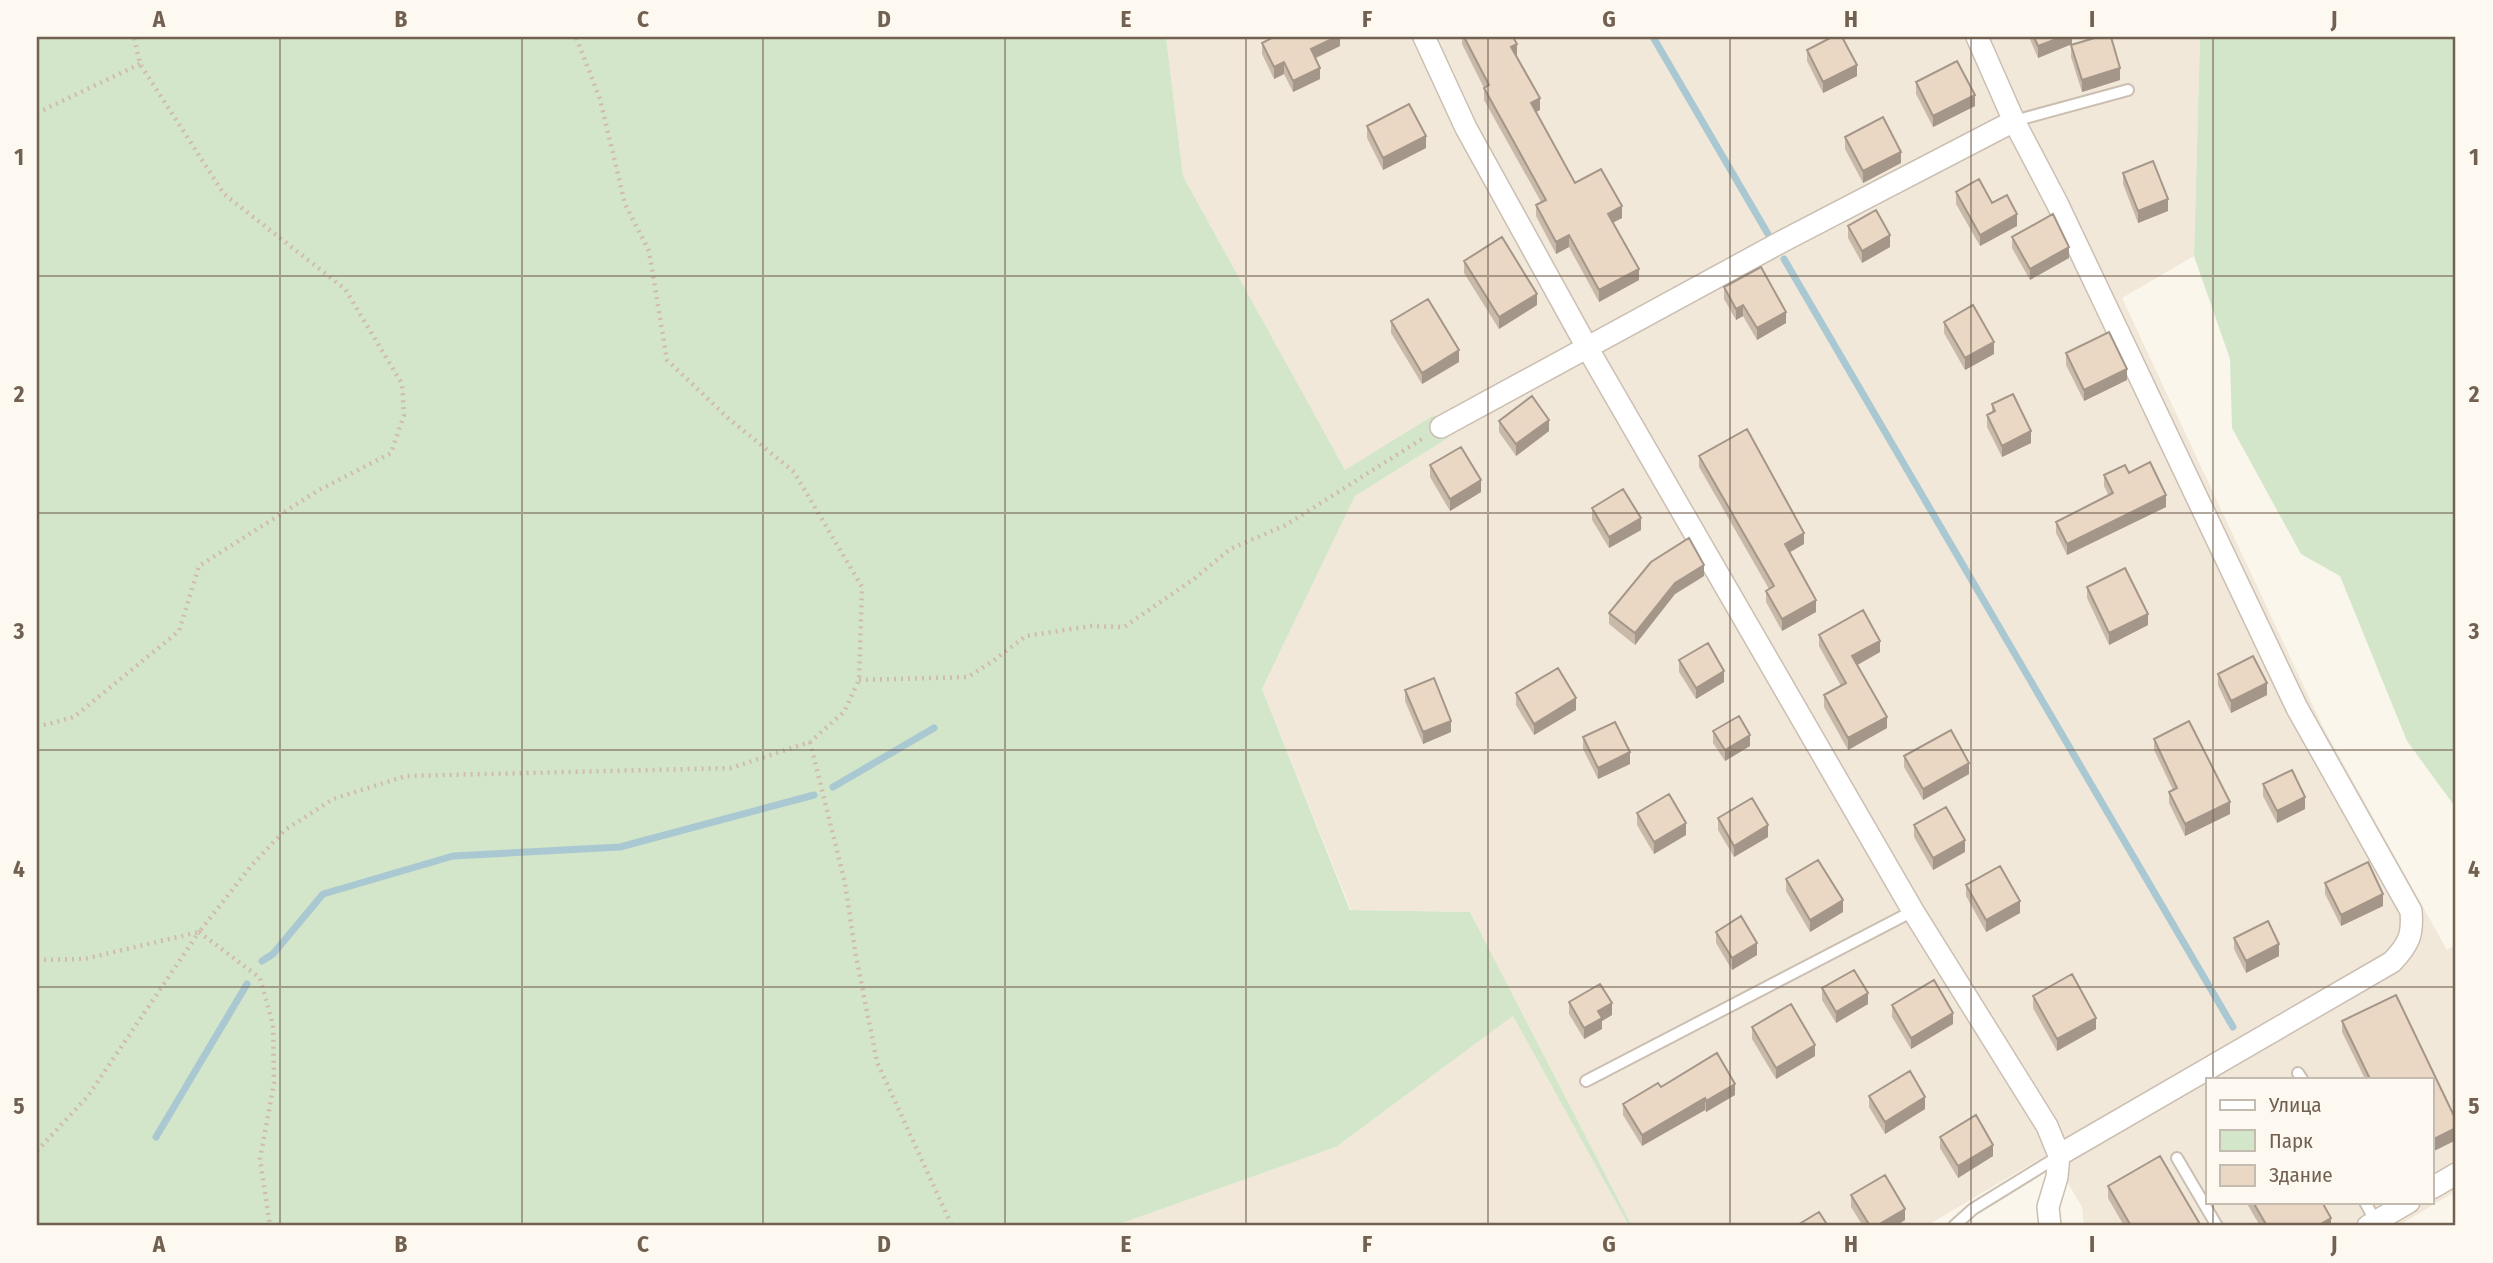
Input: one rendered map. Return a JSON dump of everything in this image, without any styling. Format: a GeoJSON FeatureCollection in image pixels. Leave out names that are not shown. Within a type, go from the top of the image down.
{"type":"FeatureCollection","features":[{"type":"Feature","properties":{"kind":"street"},"geometry":{"type":"LineString","coordinates":[[1424,37],[1466,128],[1588,349],[1913,911],[2047,1126],[2059,1155],[2057,1177],[2048,1207],[2050,1226]]}},
{"type":"Feature","properties":{"kind":"street"},"geometry":{"type":"LineString","coordinates":[[1977,37],[2014,121],[2063,215],[2297,708],[2411,911],[2412,929],[2405,948],[2392,962],[2059,1155]]}},
{"type":"Feature","properties":{"kind":"street"},"geometry":{"type":"LineString","coordinates":[[1441,427],[1782,242],[2014,121]]}},
{"type":"Feature","properties":{"kind":"street"},"geometry":{"type":"LineString","coordinates":[[2434,1187],[2456,1174]]}},
{"type":"Feature","properties":{"kind":"street"},"geometry":{"type":"LineString","coordinates":[[2372,1224],[2406,1204]]}},
{"type":"Feature","properties":{"kind":"lane"},"geometry":{"type":"LineString","coordinates":[[2014,121],[2128,90]]}},
{"type":"Feature","properties":{"kind":"lane"},"geometry":{"type":"LineString","coordinates":[[1587,1081],[1913,911]]}},
{"type":"Feature","properties":{"kind":"lane"},"geometry":{"type":"LineString","coordinates":[[1954,1226],[1973,1209],[2059,1155]]}},
{"type":"Feature","properties":{"kind":"lane"},"geometry":{"type":"LineString","coordinates":[[2177,1158],[2217,1226]]}},
{"type":"Feature","properties":{"kind":"lane"},"geometry":{"type":"LineString","coordinates":[[2366,1204],[2372,1224]]}},
{"type":"Feature","properties":{"kind":"path"},"geometry":{"type":"LineString","coordinates":[[37,727],[75,718],[179,631],[199,566],[319,490],[391,453],[404,415],[402,384],[345,289],[224,194],[140,64],[134,37]]}},
{"type":"Feature","properties":{"kind":"path"},"geometry":{"type":"LineString","coordinates":[[37,1151],[88,1096],[199,932],[251,866],[285,830],[333,799],[406,776],[731,768],[810,743],[844,712],[859,680],[862,587],[794,472],[727,418],[667,360],[649,251],[625,204],[600,99],[576,37]]}},
{"type":"Feature","properties":{"kind":"path"},"geometry":{"type":"LineString","coordinates":[[37,113],[140,64]]}},
{"type":"Feature","properties":{"kind":"path"},"geometry":{"type":"LineString","coordinates":[[859,680],[968,677],[1026,636],[1091,626],[1124,627],[1194,579],[1230,549],[1286,525],[1441,427]]}},
{"type":"Feature","properties":{"kind":"path"},"geometry":{"type":"LineString","coordinates":[[810,743],[845,883],[855,951],[877,1062],[952,1226]]}},
{"type":"Feature","properties":{"kind":"path"},"geometry":{"type":"LineString","coordinates":[[37,960],[84,959],[199,932]]}},
{"type":"Feature","properties":{"kind":"path"},"geometry":{"type":"LineString","coordinates":[[199,932],[260,978],[274,1025],[274,1083],[260,1159],[270,1226]]}},
{"type":"Feature","properties":{"kind":"shaded area"},"geometry":{"type":"Polygon","coordinates":[[[1166,37],[2200,37],[2194,256],[2122,298],[2322,725],[2447,950],[2456,944],[2456,1191],[2398,1226],[2084,1226],[2082,1207],[2050,1153],[1926,1226],[1632,1226],[1470,912],[1351,910],[1262,689],[1355,496],[1448,438],[1434,415],[1345,471],[1183,176],[1166,37]]]}},
{"type":"Feature","properties":{"kind":"shaded area"},"geometry":{"type":"Polygon","coordinates":[[[1513,1016],[1629,1226],[1114,1226],[1336,1147],[1513,1016]]]}},
{"type":"Feature","properties":{"kind":"green space"},"geometry":{"type":"Polygon","coordinates":[[[37,37],[1166,37],[1183,176],[1345,470],[1434,415],[1448,438],[1355,496],[1262,689],[1350,910],[1470,912],[1632,1226],[1629,1226],[1513,1016],[1336,1147],[1114,1226],[37,1226],[37,37]]]}},
{"type":"Feature","properties":{"kind":"green space"},"geometry":{"type":"Polygon","coordinates":[[[2200,37],[2456,37],[2456,808],[2407,741],[2340,576],[2301,554],[2232,428],[2230,359],[2194,256],[2200,37]]]}},
{"type":"Feature","properties":{"kind":"building"},"geometry":{"type":"Polygon","coordinates":[[[1274,37],[1336,37],[1311,49],[1320,68],[1293,81],[1284,62],[1274,67],[1262,43],[1274,37]]]}},
{"type":"Feature","properties":{"kind":"building"},"geometry":{"type":"Polygon","coordinates":[[[1464,37],[1513,37],[1517,44],[1511,47],[1540,98],[1531,103],[1575,183],[1601,169],[1622,206],[1608,214],[1639,269],[1599,290],[1569,235],[1556,242],[1536,205],[1546,200],[1484,88],[1489,85],[1464,37]]]}},
{"type":"Feature","properties":{"kind":"building"},"geometry":{"type":"Polygon","coordinates":[[[1832,37],[1842,37],[1857,65],[1823,82],[1807,50],[1832,37]]]}},
{"type":"Feature","properties":{"kind":"building"},"geometry":{"type":"Polygon","coordinates":[[[2034,37],[2062,37],[2038,46],[2034,37]]]}},
{"type":"Feature","properties":{"kind":"building"},"geometry":{"type":"Polygon","coordinates":[[[2098,37],[2111,37],[2120,68],[2082,80],[2071,45],[2098,37]]]}},
{"type":"Feature","properties":{"kind":"building"},"geometry":{"type":"Polygon","coordinates":[[[1957,61],[1975,95],[1933,116],[1916,82],[1957,61]]]}},
{"type":"Feature","properties":{"kind":"building"},"geometry":{"type":"Polygon","coordinates":[[[1409,104],[1426,136],[1383,158],[1367,126],[1409,104]]]}},
{"type":"Feature","properties":{"kind":"building"},"geometry":{"type":"Polygon","coordinates":[[[1883,117],[1901,152],[1863,171],[1845,137],[1883,117]]]}},
{"type":"Feature","properties":{"kind":"building"},"geometry":{"type":"Polygon","coordinates":[[[2153,161],[2168,199],[2138,211],[2123,173],[2153,161]]]}},
{"type":"Feature","properties":{"kind":"building"},"geometry":{"type":"Polygon","coordinates":[[[1979,179],[1992,203],[2007,195],[2017,214],[1980,235],[1956,192],[1979,179]]]}},
{"type":"Feature","properties":{"kind":"building"},"geometry":{"type":"Polygon","coordinates":[[[1876,210],[1890,235],[1862,251],[1848,226],[1876,210]]]}},
{"type":"Feature","properties":{"kind":"building"},"geometry":{"type":"Polygon","coordinates":[[[2053,214],[2069,247],[2030,269],[2012,237],[2053,214]]]}},
{"type":"Feature","properties":{"kind":"building"},"geometry":{"type":"Polygon","coordinates":[[[1502,237],[1537,294],[1499,317],[1464,261],[1502,237]]]}},
{"type":"Feature","properties":{"kind":"building"},"geometry":{"type":"Polygon","coordinates":[[[1761,267],[1786,312],[1757,328],[1743,305],[1736,309],[1724,287],[1761,267]]]}},
{"type":"Feature","properties":{"kind":"building"},"geometry":{"type":"Polygon","coordinates":[[[1428,299],[1459,350],[1422,373],[1391,321],[1428,299]]]}},
{"type":"Feature","properties":{"kind":"building"},"geometry":{"type":"Polygon","coordinates":[[[1973,305],[1994,342],[1965,358],[1944,322],[1973,305]]]}},
{"type":"Feature","properties":{"kind":"building"},"geometry":{"type":"Polygon","coordinates":[[[2109,332],[2127,369],[2084,390],[2066,353],[2109,332]]]}},
{"type":"Feature","properties":{"kind":"building"},"geometry":{"type":"Polygon","coordinates":[[[2013,394],[2031,431],[2002,446],[1987,415],[1995,411],[1992,404],[2013,394]]]}},
{"type":"Feature","properties":{"kind":"building"},"geometry":{"type":"Polygon","coordinates":[[[1532,396],[1549,420],[1516,444],[1499,421],[1532,396]]]}},
{"type":"Feature","properties":{"kind":"building"},"geometry":{"type":"Polygon","coordinates":[[[1747,429],[1804,533],[1785,544],[1816,600],[1782,619],[1766,591],[1774,586],[1699,456],[1747,429]]]}},
{"type":"Feature","properties":{"kind":"building"},"geometry":{"type":"Polygon","coordinates":[[[1461,447],[1481,480],[1450,499],[1430,465],[1461,447]]]}},
{"type":"Feature","properties":{"kind":"building"},"geometry":{"type":"Polygon","coordinates":[[[2150,462],[2166,495],[2067,544],[2056,522],[2113,493],[2104,475],[2125,465],[2129,473],[2150,462]]]}},
{"type":"Feature","properties":{"kind":"building"},"geometry":{"type":"Polygon","coordinates":[[[1623,489],[1641,518],[1609,537],[1592,508],[1623,489]]]}},
{"type":"Feature","properties":{"kind":"building"},"geometry":{"type":"Polygon","coordinates":[[[1689,538],[1704,565],[1675,583],[1635,633],[1609,613],[1651,562],[1689,538]]]}},
{"type":"Feature","properties":{"kind":"building"},"geometry":{"type":"Polygon","coordinates":[[[2125,568],[2148,614],[2109,633],[2087,587],[2125,568]]]}},
{"type":"Feature","properties":{"kind":"building"},"geometry":{"type":"Polygon","coordinates":[[[1863,610],[1880,641],[1852,656],[1887,717],[1848,738],[1824,695],[1846,683],[1819,635],[1863,610]]]}},
{"type":"Feature","properties":{"kind":"building"},"geometry":{"type":"Polygon","coordinates":[[[1708,643],[1724,671],[1696,688],[1679,660],[1708,643]]]}},
{"type":"Feature","properties":{"kind":"building"},"geometry":{"type":"Polygon","coordinates":[[[2253,656],[2267,683],[2231,701],[2218,674],[2253,656]]]}},
{"type":"Feature","properties":{"kind":"building"},"geometry":{"type":"Polygon","coordinates":[[[1558,668],[1576,698],[1534,724],[1516,693],[1558,668]]]}},
{"type":"Feature","properties":{"kind":"building"},"geometry":{"type":"Polygon","coordinates":[[[1434,678],[1451,721],[1423,732],[1405,690],[1434,678]]]}},
{"type":"Feature","properties":{"kind":"building"},"geometry":{"type":"Polygon","coordinates":[[[1739,716],[1750,735],[1725,750],[1713,731],[1739,716]]]}},
{"type":"Feature","properties":{"kind":"building"},"geometry":{"type":"Polygon","coordinates":[[[2189,721],[2230,802],[2185,824],[2169,792],[2177,788],[2154,739],[2189,721]]]}},
{"type":"Feature","properties":{"kind":"building"},"geometry":{"type":"Polygon","coordinates":[[[1615,722],[1630,752],[1598,768],[1583,737],[1615,722]]]}},
{"type":"Feature","properties":{"kind":"building"},"geometry":{"type":"Polygon","coordinates":[[[1951,730],[1969,763],[1923,789],[1904,756],[1951,730]]]}},
{"type":"Feature","properties":{"kind":"building"},"geometry":{"type":"Polygon","coordinates":[[[2292,770],[2305,797],[2277,811],[2263,784],[2292,770]]]}},
{"type":"Feature","properties":{"kind":"building"},"geometry":{"type":"Polygon","coordinates":[[[1669,794],[1686,823],[1654,842],[1637,813],[1669,794]]]}},
{"type":"Feature","properties":{"kind":"building"},"geometry":{"type":"Polygon","coordinates":[[[1752,798],[1768,825],[1734,846],[1718,818],[1752,798]]]}},
{"type":"Feature","properties":{"kind":"building"},"geometry":{"type":"Polygon","coordinates":[[[1946,807],[1965,840],[1933,858],[1914,825],[1946,807]]]}},
{"type":"Feature","properties":{"kind":"building"},"geometry":{"type":"Polygon","coordinates":[[[1818,860],[1843,900],[1810,920],[1786,879],[1818,860]]]}},
{"type":"Feature","properties":{"kind":"building"},"geometry":{"type":"Polygon","coordinates":[[[2368,862],[2383,894],[2341,915],[2325,883],[2368,862]]]}},
{"type":"Feature","properties":{"kind":"building"},"geometry":{"type":"Polygon","coordinates":[[[2000,866],[2020,901],[1986,920],[1966,885],[2000,866]]]}},
{"type":"Feature","properties":{"kind":"building"},"geometry":{"type":"Polygon","coordinates":[[[1741,916],[1757,943],[1732,958],[1716,932],[1741,916]]]}},
{"type":"Feature","properties":{"kind":"building"},"geometry":{"type":"Polygon","coordinates":[[[2268,921],[2279,944],[2246,961],[2234,938],[2268,921]]]}},
{"type":"Feature","properties":{"kind":"building"},"geometry":{"type":"Polygon","coordinates":[[[1854,970],[1868,993],[1836,1012],[1822,988],[1854,970]]]}},
{"type":"Feature","properties":{"kind":"building"},"geometry":{"type":"Polygon","coordinates":[[[2072,974],[2096,1018],[2057,1039],[2033,996],[2072,974]]]}},
{"type":"Feature","properties":{"kind":"building"},"geometry":{"type":"Polygon","coordinates":[[[1934,980],[1953,1013],[1911,1038],[1892,1005],[1934,980]]]}},
{"type":"Feature","properties":{"kind":"building"},"geometry":{"type":"Polygon","coordinates":[[[1600,984],[1612,1003],[1598,1011],[1602,1018],[1584,1028],[1569,1002],[1600,984]]]}},
{"type":"Feature","properties":{"kind":"building"},"geometry":{"type":"Polygon","coordinates":[[[2396,995],[2456,1120],[2456,1128],[2434,1139],[2434,1078],[2370,1078],[2342,1021],[2396,995]]]}},
{"type":"Feature","properties":{"kind":"building"},"geometry":{"type":"Polygon","coordinates":[[[1791,1004],[1815,1045],[1776,1068],[1752,1027],[1791,1004]]]}},
{"type":"Feature","properties":{"kind":"building"},"geometry":{"type":"Polygon","coordinates":[[[1717,1053],[1735,1084],[1706,1101],[1705,1098],[1642,1135],[1623,1104],[1658,1083],[1661,1087],[1717,1053]]]}},
{"type":"Feature","properties":{"kind":"building"},"geometry":{"type":"Polygon","coordinates":[[[1910,1071],[1925,1097],[1885,1122],[1869,1096],[1910,1071]]]}},
{"type":"Feature","properties":{"kind":"building"},"geometry":{"type":"Polygon","coordinates":[[[1976,1115],[1993,1145],[1958,1166],[1940,1137],[1976,1115]]]}},
{"type":"Feature","properties":{"kind":"building"},"geometry":{"type":"Polygon","coordinates":[[[2160,1156],[2201,1226],[2131,1226],[2108,1186],[2160,1156]]]}},
{"type":"Feature","properties":{"kind":"building"},"geometry":{"type":"Polygon","coordinates":[[[1885,1175],[1905,1209],[1876,1226],[1870,1226],[1851,1195],[1885,1175]]]}},
{"type":"Feature","properties":{"kind":"building"},"geometry":{"type":"Polygon","coordinates":[[[2254,1204],[2323,1204],[2331,1218],[2317,1226],[2267,1226],[2254,1204]]]}},
{"type":"Feature","properties":{"kind":"building"},"geometry":{"type":"Polygon","coordinates":[[[1819,1212],[1828,1226],[1796,1226],[1819,1212]]]}},
{"type":"Feature","properties":{"kind":"waterway"},"geometry":{"type":"LineString","coordinates":[[1653,37],[1768,234]]}},
{"type":"Feature","properties":{"kind":"waterway"},"geometry":{"type":"LineString","coordinates":[[1784,259],[2233,1027]]}},
{"type":"Feature","properties":{"kind":"waterway"},"geometry":{"type":"LineString","coordinates":[[833,787],[934,728]]}},
{"type":"Feature","properties":{"kind":"waterway"},"geometry":{"type":"LineString","coordinates":[[262,961],[273,954],[323,894],[453,856],[620,847],[814,795]]}},
{"type":"Feature","properties":{"kind":"waterway"},"geometry":{"type":"LineString","coordinates":[[156,1137],[247,984]]}}]}
